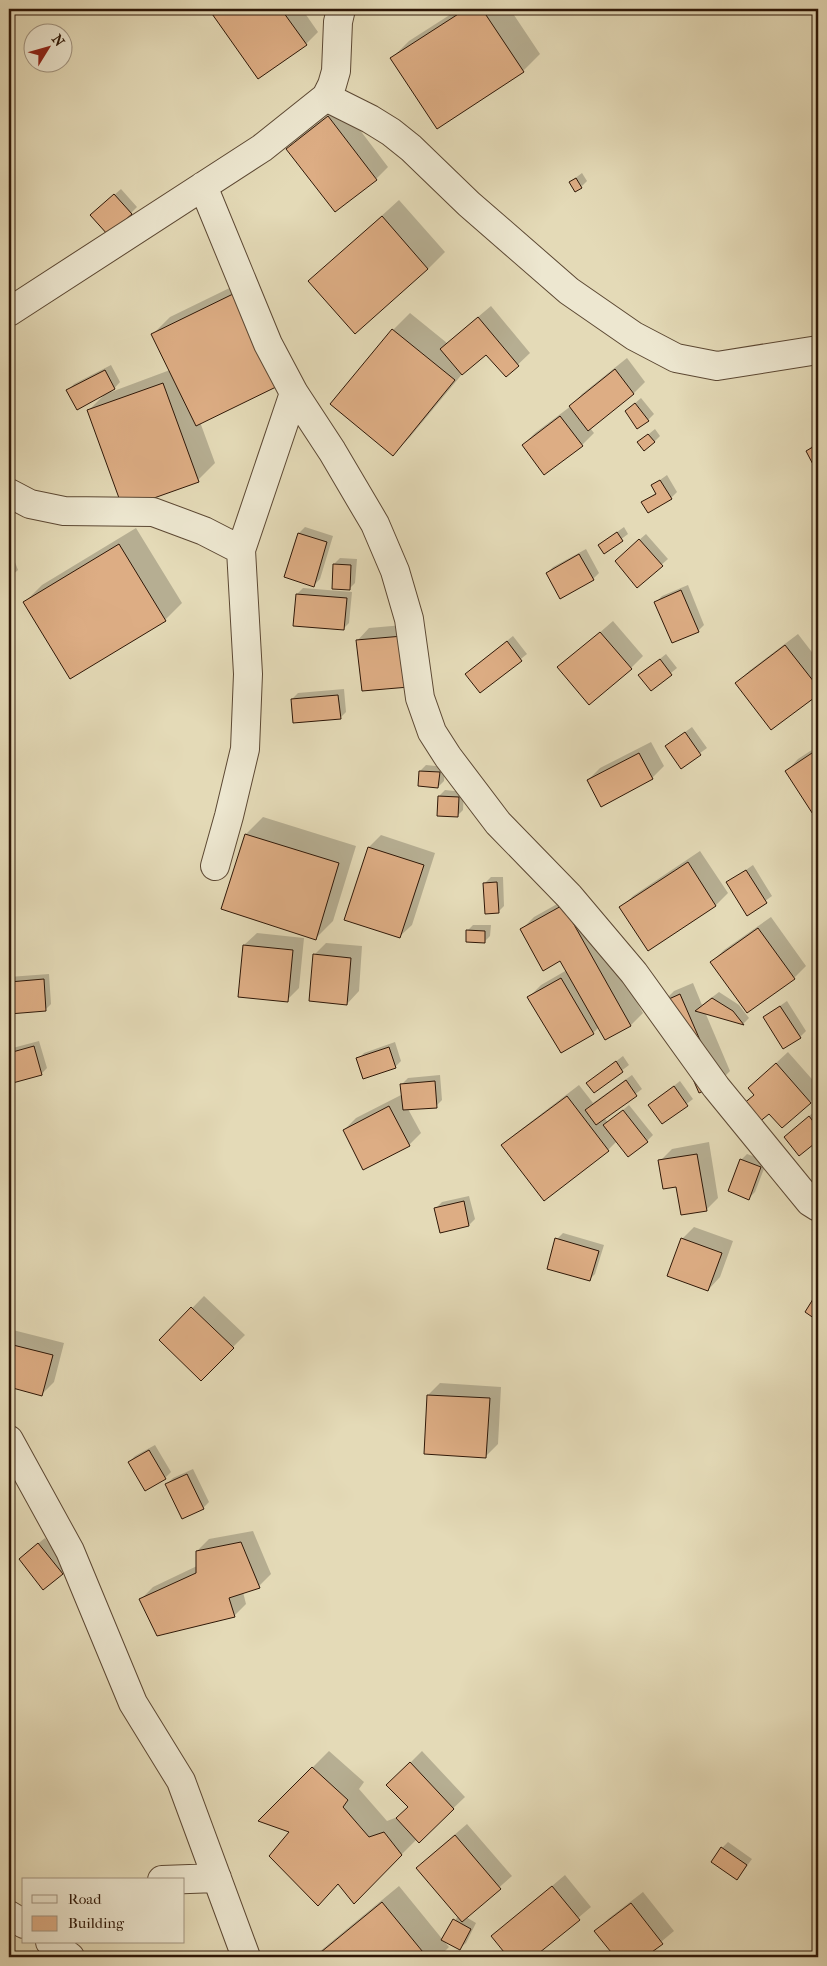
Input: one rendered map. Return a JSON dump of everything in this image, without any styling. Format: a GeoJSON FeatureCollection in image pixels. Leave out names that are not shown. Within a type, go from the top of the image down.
{"type":"FeatureCollection","features":[{"type":"Feature","properties":{"kind":"street"},"geometry":{"type":"LineString","coordinates":[[9,312],[262,148],[326,97],[336,71],[338,22],[341,9]]}},
{"type":"Feature","properties":{"kind":"street"},"geometry":{"type":"LineString","coordinates":[[326,97],[391,132],[411,148],[469,204],[569,291],[634,336],[676,358],[717,366],[818,350]]}},
{"type":"Feature","properties":{"kind":"street"},"geometry":{"type":"LineString","coordinates":[[203,186],[268,344],[294,393],[332,451],[375,524],[395,571],[409,619],[420,698],[432,732],[448,758],[498,823],[569,896],[634,973],[716,1087],[810,1202],[818,1207]]}},
{"type":"Feature","properties":{"kind":"street"},"geometry":{"type":"LineString","coordinates":[[215,866],[245,749],[248,674],[241,550],[294,393]]}},
{"type":"Feature","properties":{"kind":"street"},"geometry":{"type":"LineString","coordinates":[[9,493],[30,504],[64,511],[153,512],[204,531],[241,550]]}},
{"type":"Feature","properties":{"kind":"street"},"geometry":{"type":"LineString","coordinates":[[9,1440],[70,1551],[133,1703],[181,1781],[246,1957]]}},
{"type":"Feature","properties":{"kind":"street"},"geometry":{"type":"LineString","coordinates":[[185,1879],[216,1878]]}},
{"type":"Feature","properties":{"kind":"street"},"geometry":{"type":"LineString","coordinates":[[53,1944],[70,1957]]}},
{"type":"Feature","properties":{"kind":"building"},"geometry":{"type":"Polygon","coordinates":[[[213,9],[281,9],[307,45],[258,79],[210,11],[213,9]]]}},
{"type":"Feature","properties":{"kind":"building"},"geometry":{"type":"Polygon","coordinates":[[[466,9],[482,9],[524,72],[437,129],[390,58],[466,9]]]}},
{"type":"Feature","properties":{"kind":"building"},"geometry":{"type":"Polygon","coordinates":[[[328,116],[377,180],[335,212],[286,149],[328,116]]]}},
{"type":"Feature","properties":{"kind":"building"},"geometry":{"type":"Polygon","coordinates":[[[576,178],[582,188],[575,192],[569,182],[576,178]]]}},
{"type":"Feature","properties":{"kind":"building"},"geometry":{"type":"Polygon","coordinates":[[[114,194],[132,214],[108,235],[90,215],[114,194]]]}},
{"type":"Feature","properties":{"kind":"building"},"geometry":{"type":"Polygon","coordinates":[[[382,216],[428,269],[355,334],[308,281],[382,216]]]}},
{"type":"Feature","properties":{"kind":"building"},"geometry":{"type":"Polygon","coordinates":[[[233,294],[278,386],[196,426],[151,334],[233,294]]]}},
{"type":"Feature","properties":{"kind":"building"},"geometry":{"type":"Polygon","coordinates":[[[478,317],[519,366],[506,377],[486,355],[462,375],[440,349],[478,317]]]}},
{"type":"Feature","properties":{"kind":"building"},"geometry":{"type":"Polygon","coordinates":[[[392,329],[455,380],[393,456],[330,404],[392,329]]]}},
{"type":"Feature","properties":{"kind":"building"},"geometry":{"type":"Polygon","coordinates":[[[615,369],[634,394],[588,431],[569,406],[615,369]]]}},
{"type":"Feature","properties":{"kind":"building"},"geometry":{"type":"Polygon","coordinates":[[[105,370],[115,389],[77,410],[66,390],[105,370]]]}},
{"type":"Feature","properties":{"kind":"building"},"geometry":{"type":"Polygon","coordinates":[[[163,383],[199,482],[123,509],[87,410],[163,383]]]}},
{"type":"Feature","properties":{"kind":"building"},"geometry":{"type":"Polygon","coordinates":[[[635,403],[649,421],[637,429],[625,411],[635,403]]]}},
{"type":"Feature","properties":{"kind":"building"},"geometry":{"type":"Polygon","coordinates":[[[560,416],[583,446],[544,475],[522,445],[560,416]]]}},
{"type":"Feature","properties":{"kind":"building"},"geometry":{"type":"Polygon","coordinates":[[[648,434],[655,442],[644,451],[637,442],[648,434]]]}},
{"type":"Feature","properties":{"kind":"building"},"geometry":{"type":"Polygon","coordinates":[[[818,444],[818,474],[806,451],[818,444]]]}},
{"type":"Feature","properties":{"kind":"building"},"geometry":{"type":"Polygon","coordinates":[[[660,480],[672,499],[648,513],[641,502],[656,494],[651,485],[660,480]]]}},
{"type":"Feature","properties":{"kind":"building"},"geometry":{"type":"Polygon","coordinates":[[[617,532],[623,541],[604,554],[598,545],[617,532]]]}},
{"type":"Feature","properties":{"kind":"building"},"geometry":{"type":"Polygon","coordinates":[[[298,533],[327,542],[314,587],[284,577],[298,533]]]}},
{"type":"Feature","properties":{"kind":"building"},"geometry":{"type":"Polygon","coordinates":[[[639,539],[663,566],[637,588],[615,561],[639,539]]]}},
{"type":"Feature","properties":{"kind":"building"},"geometry":{"type":"Polygon","coordinates":[[[119,544],[166,621],[70,679],[23,602],[119,544]]]}},
{"type":"Feature","properties":{"kind":"building"},"geometry":{"type":"Polygon","coordinates":[[[579,554],[594,580],[560,599],[546,573],[579,554]]]}},
{"type":"Feature","properties":{"kind":"building"},"geometry":{"type":"Polygon","coordinates":[[[333,564],[351,565],[350,590],[332,589],[333,564]]]}},
{"type":"Feature","properties":{"kind":"building"},"geometry":{"type":"Polygon","coordinates":[[[681,590],[699,632],[672,643],[654,602],[681,590]]]}},
{"type":"Feature","properties":{"kind":"building"},"geometry":{"type":"Polygon","coordinates":[[[296,594],[347,598],[344,630],[293,626],[296,594]]]}},
{"type":"Feature","properties":{"kind":"building"},"geometry":{"type":"Polygon","coordinates":[[[600,632],[632,669],[589,705],[557,667],[600,632]]]}},
{"type":"Feature","properties":{"kind":"building"},"geometry":{"type":"Polygon","coordinates":[[[403,636],[409,687],[362,691],[356,640],[403,636]]]}},
{"type":"Feature","properties":{"kind":"building"},"geometry":{"type":"Polygon","coordinates":[[[507,641],[522,661],[480,693],[465,674],[507,641]]]}},
{"type":"Feature","properties":{"kind":"building"},"geometry":{"type":"Polygon","coordinates":[[[785,645],[818,687],[818,695],[771,730],[735,683],[785,645]]]}},
{"type":"Feature","properties":{"kind":"building"},"geometry":{"type":"Polygon","coordinates":[[[660,659],[672,675],[651,691],[638,675],[660,659]]]}},
{"type":"Feature","properties":{"kind":"building"},"geometry":{"type":"Polygon","coordinates":[[[338,695],[341,719],[293,723],[291,699],[338,695]]]}},
{"type":"Feature","properties":{"kind":"building"},"geometry":{"type":"Polygon","coordinates":[[[685,732],[701,755],[681,769],[665,746],[685,732]]]}},
{"type":"Feature","properties":{"kind":"building"},"geometry":{"type":"Polygon","coordinates":[[[818,749],[818,822],[785,771],[818,749]]]}},
{"type":"Feature","properties":{"kind":"building"},"geometry":{"type":"Polygon","coordinates":[[[639,753],[653,779],[601,807],[587,780],[639,753]]]}},
{"type":"Feature","properties":{"kind":"building"},"geometry":{"type":"Polygon","coordinates":[[[419,771],[440,772],[438,788],[418,786],[419,771]]]}},
{"type":"Feature","properties":{"kind":"building"},"geometry":{"type":"Polygon","coordinates":[[[438,796],[459,797],[458,817],[437,816],[438,796]]]}},
{"type":"Feature","properties":{"kind":"building"},"geometry":{"type":"Polygon","coordinates":[[[245,834],[339,863],[316,940],[221,909],[245,834]]]}},
{"type":"Feature","properties":{"kind":"building"},"geometry":{"type":"Polygon","coordinates":[[[368,847],[424,865],[400,938],[344,920],[368,847]]]}},
{"type":"Feature","properties":{"kind":"building"},"geometry":{"type":"Polygon","coordinates":[[[688,862],[716,906],[648,951],[619,907],[688,862]]]}},
{"type":"Feature","properties":{"kind":"building"},"geometry":{"type":"Polygon","coordinates":[[[746,870],[767,903],[747,916],[726,882],[746,870]]]}},
{"type":"Feature","properties":{"kind":"building"},"geometry":{"type":"Polygon","coordinates":[[[497,882],[499,913],[485,914],[483,883],[497,882]]]}},
{"type":"Feature","properties":{"kind":"building"},"geometry":{"type":"Polygon","coordinates":[[[563,905],[631,1026],[605,1040],[560,961],[543,971],[520,929],[563,905]]]}},
{"type":"Feature","properties":{"kind":"building"},"geometry":{"type":"Polygon","coordinates":[[[758,928],[795,979],[747,1013],[710,962],[758,928]]]}},
{"type":"Feature","properties":{"kind":"building"},"geometry":{"type":"Polygon","coordinates":[[[466,930],[485,931],[485,943],[466,942],[466,930]]]}},
{"type":"Feature","properties":{"kind":"building"},"geometry":{"type":"Polygon","coordinates":[[[243,945],[293,950],[288,1002],[238,997],[243,945]]]}},
{"type":"Feature","properties":{"kind":"building"},"geometry":{"type":"Polygon","coordinates":[[[313,954],[351,958],[347,1005],[309,1001],[313,954]]]}},
{"type":"Feature","properties":{"kind":"building"},"geometry":{"type":"Polygon","coordinates":[[[561,978],[594,1034],[561,1053],[527,997],[561,978]]]}},
{"type":"Feature","properties":{"kind":"building"},"geometry":{"type":"Polygon","coordinates":[[[44,979],[46,1011],[9,1014],[9,982],[44,979]]]}},
{"type":"Feature","properties":{"kind":"building"},"geometry":{"type":"Polygon","coordinates":[[[680,994],[719,1084],[699,1093],[660,1003],[680,994]]]}},
{"type":"Feature","properties":{"kind":"building"},"geometry":{"type":"Polygon","coordinates":[[[712,998],[733,1011],[744,1025],[695,1011],[712,998]]]}},
{"type":"Feature","properties":{"kind":"building"},"geometry":{"type":"Polygon","coordinates":[[[780,1006],[801,1038],[783,1049],[763,1017],[780,1006]]]}},
{"type":"Feature","properties":{"kind":"building"},"geometry":{"type":"Polygon","coordinates":[[[34,1046],[42,1075],[9,1084],[9,1053],[34,1046]]]}},
{"type":"Feature","properties":{"kind":"building"},"geometry":{"type":"Polygon","coordinates":[[[389,1047],[396,1068],[363,1079],[356,1058],[389,1047]]]}},
{"type":"Feature","properties":{"kind":"building"},"geometry":{"type":"Polygon","coordinates":[[[616,1061],[623,1072],[594,1093],[586,1083],[616,1061]]]}},
{"type":"Feature","properties":{"kind":"building"},"geometry":{"type":"Polygon","coordinates":[[[776,1063],[811,1103],[782,1128],[769,1114],[758,1123],[742,1105],[754,1095],[748,1088],[776,1063]]]}},
{"type":"Feature","properties":{"kind":"building"},"geometry":{"type":"Polygon","coordinates":[[[626,1080],[637,1096],[596,1125],[585,1110],[626,1080]]]}},
{"type":"Feature","properties":{"kind":"building"},"geometry":{"type":"Polygon","coordinates":[[[435,1081],[437,1108],[403,1110],[400,1084],[435,1081]]]}},
{"type":"Feature","properties":{"kind":"building"},"geometry":{"type":"Polygon","coordinates":[[[674,1086],[688,1106],[662,1124],[648,1105],[674,1086]]]}},
{"type":"Feature","properties":{"kind":"building"},"geometry":{"type":"Polygon","coordinates":[[[567,1096],[609,1151],[544,1201],[501,1145],[567,1096]]]}},
{"type":"Feature","properties":{"kind":"building"},"geometry":{"type":"Polygon","coordinates":[[[389,1106],[410,1146],[363,1170],[343,1130],[389,1106]]]}},
{"type":"Feature","properties":{"kind":"building"},"geometry":{"type":"Polygon","coordinates":[[[623,1110],[648,1142],[628,1157],[603,1125],[623,1110]]]}},
{"type":"Feature","properties":{"kind":"building"},"geometry":{"type":"Polygon","coordinates":[[[809,1116],[818,1128],[818,1150],[814,1144],[799,1156],[784,1137],[809,1116]]]}},
{"type":"Feature","properties":{"kind":"building"},"geometry":{"type":"Polygon","coordinates":[[[697,1154],[707,1211],[681,1215],[676,1187],[663,1189],[658,1160],[697,1154]]]}},
{"type":"Feature","properties":{"kind":"building"},"geometry":{"type":"Polygon","coordinates":[[[740,1159],[761,1167],[749,1200],[728,1191],[740,1159]]]}},
{"type":"Feature","properties":{"kind":"building"},"geometry":{"type":"Polygon","coordinates":[[[464,1201],[469,1226],[440,1233],[434,1208],[464,1201]]]}},
{"type":"Feature","properties":{"kind":"building"},"geometry":{"type":"Polygon","coordinates":[[[555,1238],[599,1251],[590,1281],[547,1269],[555,1238]]]}},
{"type":"Feature","properties":{"kind":"building"},"geometry":{"type":"Polygon","coordinates":[[[681,1238],[722,1253],[708,1291],[667,1276],[681,1238]]]}},
{"type":"Feature","properties":{"kind":"building"},"geometry":{"type":"Polygon","coordinates":[[[818,1291],[818,1321],[805,1312],[818,1291]]]}},
{"type":"Feature","properties":{"kind":"building"},"geometry":{"type":"Polygon","coordinates":[[[191,1307],[234,1348],[201,1381],[159,1340],[191,1307]]]}},
{"type":"Feature","properties":{"kind":"building"},"geometry":{"type":"Polygon","coordinates":[[[9,1344],[53,1355],[42,1396],[9,1387],[9,1344]]]}},
{"type":"Feature","properties":{"kind":"building"},"geometry":{"type":"Polygon","coordinates":[[[427,1395],[490,1398],[486,1458],[424,1454],[427,1395]]]}},
{"type":"Feature","properties":{"kind":"building"},"geometry":{"type":"Polygon","coordinates":[[[149,1450],[166,1479],[145,1491],[128,1462],[149,1450]]]}},
{"type":"Feature","properties":{"kind":"building"},"geometry":{"type":"Polygon","coordinates":[[[187,1474],[204,1509],[182,1519],[165,1484],[187,1474]]]}},
{"type":"Feature","properties":{"kind":"building"},"geometry":{"type":"Polygon","coordinates":[[[241,1542],[260,1588],[229,1598],[235,1617],[157,1636],[139,1599],[196,1573],[196,1551],[241,1542]]]}},
{"type":"Feature","properties":{"kind":"building"},"geometry":{"type":"Polygon","coordinates":[[[38,1543],[63,1574],[43,1590],[19,1559],[38,1543]]]}},
{"type":"Feature","properties":{"kind":"building"},"geometry":{"type":"Polygon","coordinates":[[[410,1762],[454,1809],[419,1843],[396,1818],[408,1807],[386,1785],[410,1762]]]}},
{"type":"Feature","properties":{"kind":"building"},"geometry":{"type":"Polygon","coordinates":[[[312,1767],[348,1800],[343,1807],[369,1837],[384,1832],[402,1855],[354,1904],[338,1884],[318,1906],[269,1856],[289,1832],[258,1821],[312,1767]]]}},
{"type":"Feature","properties":{"kind":"building"},"geometry":{"type":"Polygon","coordinates":[[[455,1835],[501,1889],[462,1922],[416,1868],[455,1835]]]}},
{"type":"Feature","properties":{"kind":"building"},"geometry":{"type":"Polygon","coordinates":[[[721,1847],[747,1865],[737,1880],[711,1862],[721,1847]]]}},
{"type":"Feature","properties":{"kind":"building"},"geometry":{"type":"Polygon","coordinates":[[[552,1886],[580,1920],[534,1957],[508,1957],[491,1936],[552,1886]]]}},
{"type":"Feature","properties":{"kind":"building"},"geometry":{"type":"Polygon","coordinates":[[[382,1902],[427,1957],[315,1957],[382,1902]]]}},
{"type":"Feature","properties":{"kind":"building"},"geometry":{"type":"Polygon","coordinates":[[[631,1903],[663,1944],[645,1957],[615,1957],[594,1931],[631,1903]]]}},
{"type":"Feature","properties":{"kind":"building"},"geometry":{"type":"Polygon","coordinates":[[[453,1919],[471,1929],[460,1950],[441,1940],[453,1919]]]}}]}
